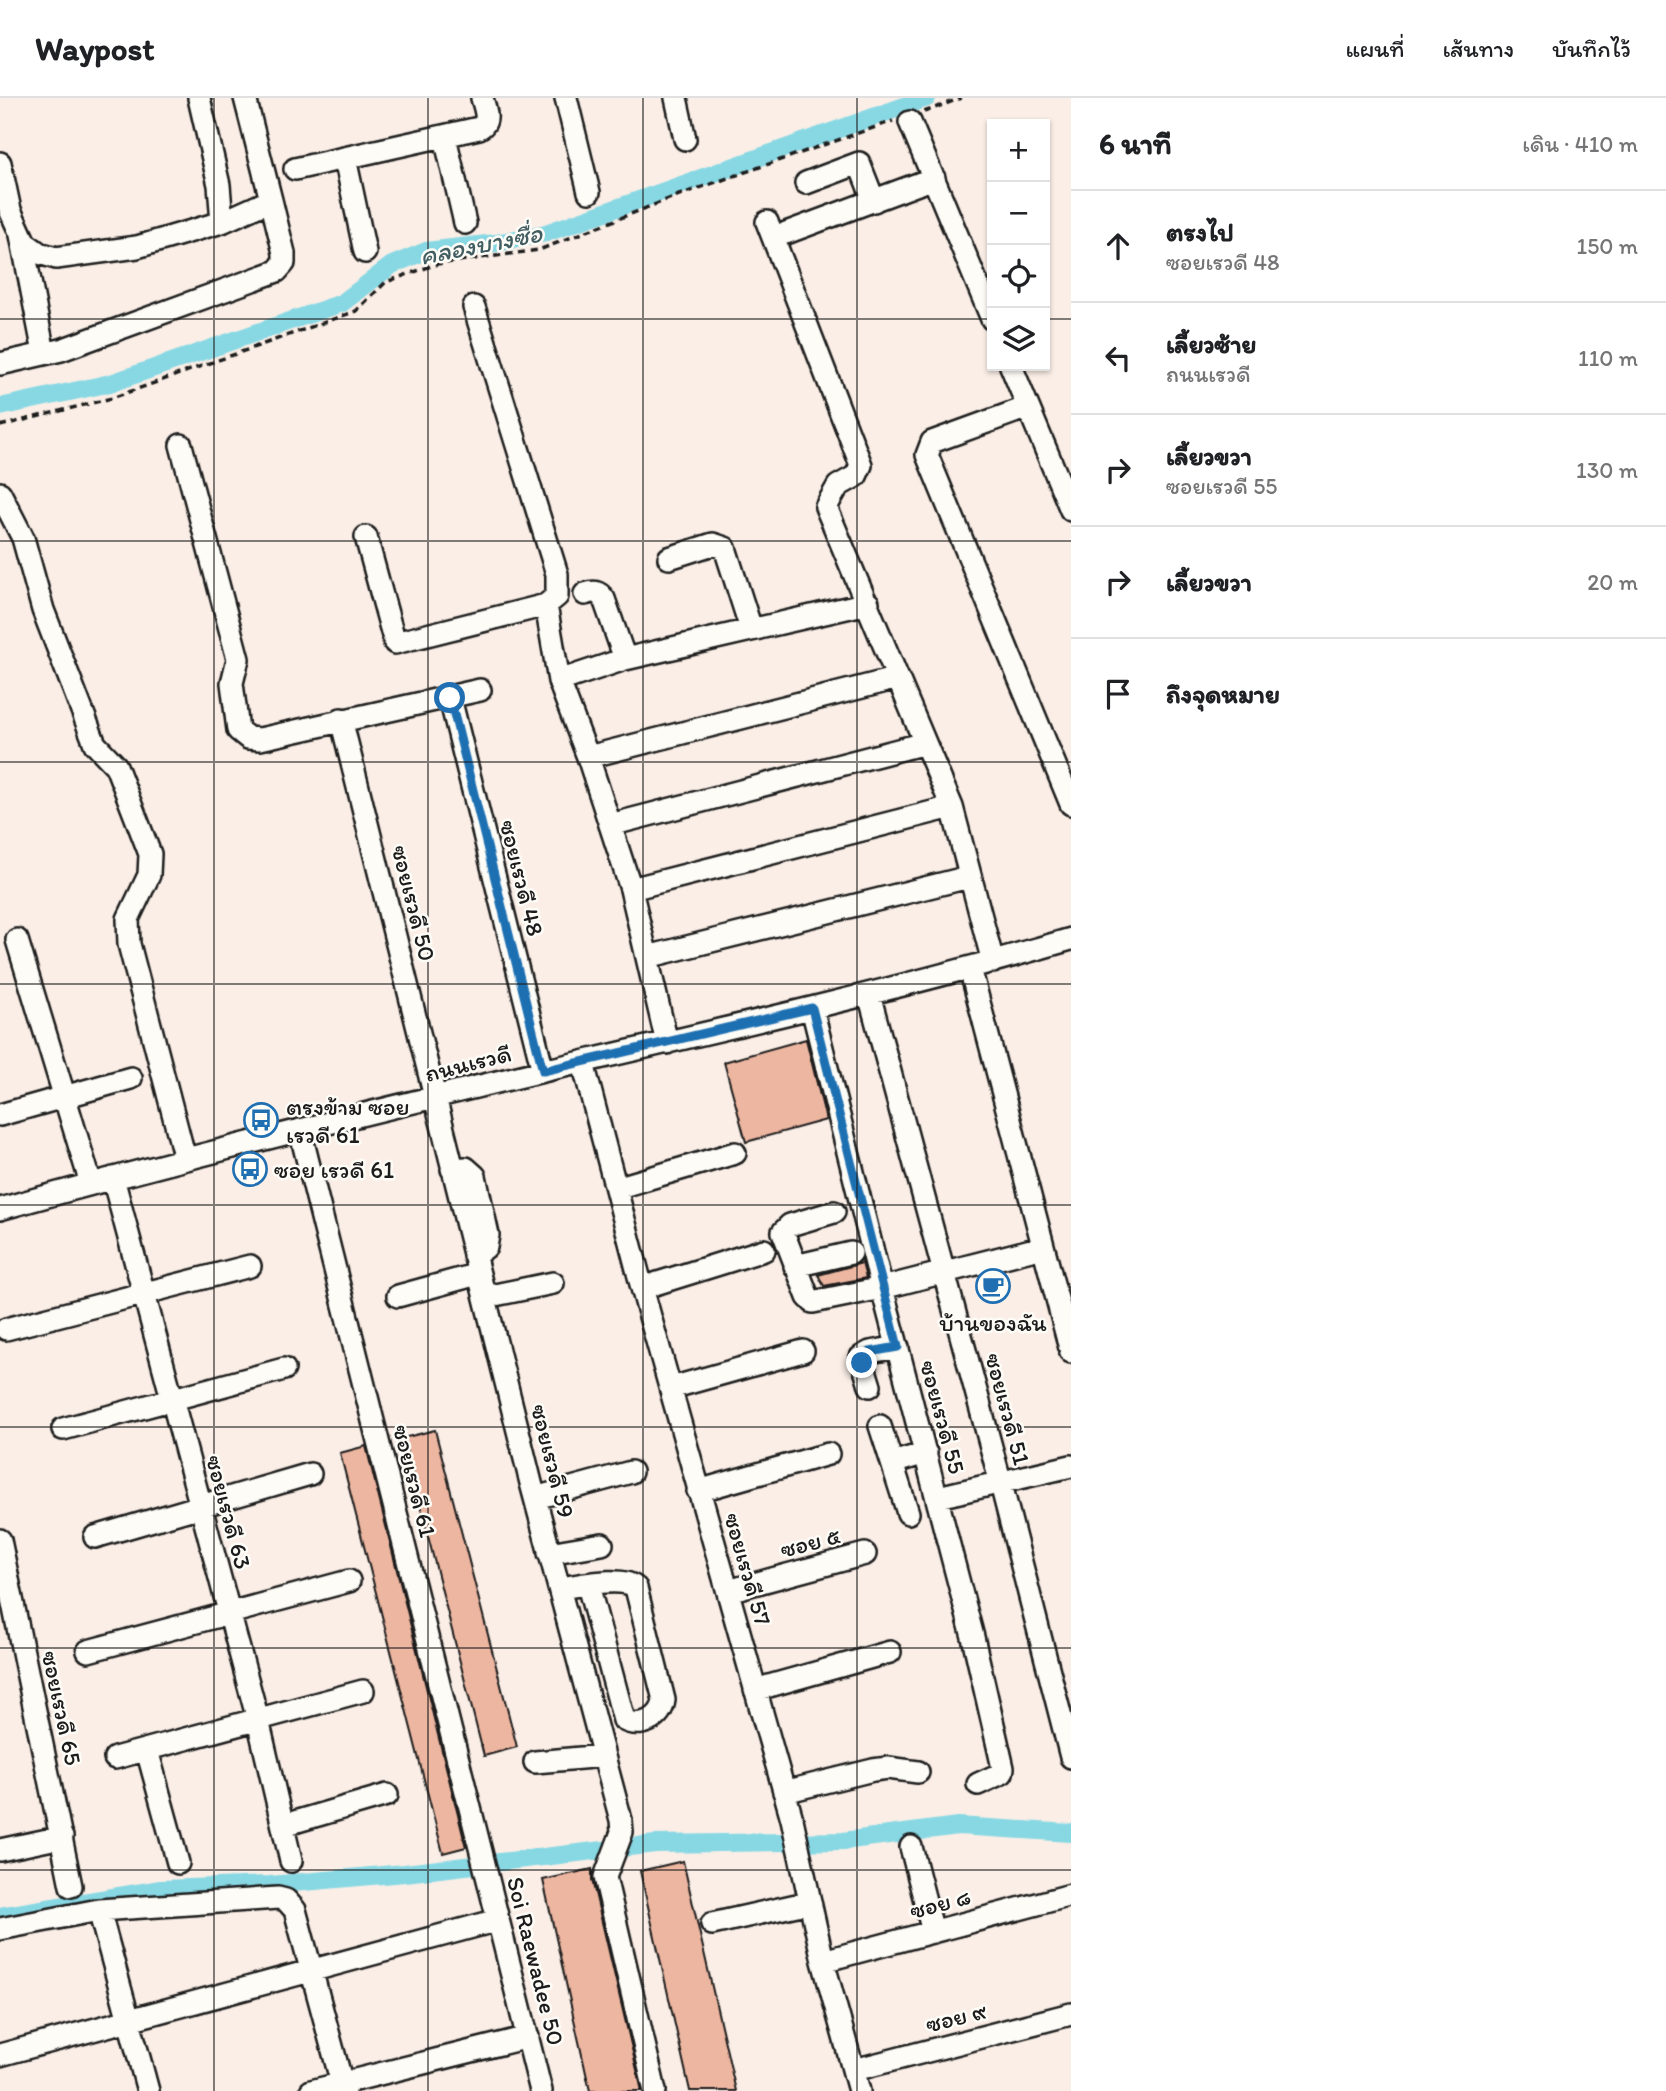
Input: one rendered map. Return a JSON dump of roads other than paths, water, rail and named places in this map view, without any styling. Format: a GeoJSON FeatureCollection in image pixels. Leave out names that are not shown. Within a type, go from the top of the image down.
{"type":"FeatureCollection","features":[{"type":"Feature","properties":{"kind":"street"},"geometry":{"type":"LineString","coordinates":[[199,98],[219,186],[222,222]]}},
{"type":"Feature","properties":{"kind":"street"},"geometry":{"type":"LineString","coordinates":[[0,364],[61,351],[277,271],[284,263],[284,253],[246,98]]}},
{"type":"Feature","properties":{"kind":"street"},"geometry":{"type":"LineString","coordinates":[[295,169],[484,125],[487,120],[482,98]]}},
{"type":"Feature","properties":{"kind":"street"},"geometry":{"type":"LineString","coordinates":[[566,98],[589,192]]}},
{"type":"Feature","properties":{"kind":"street"},"geometry":{"type":"LineString","coordinates":[[676,98],[685,139]]}},
{"type":"Feature","properties":{"kind":"street"},"geometry":{"type":"LineString","coordinates":[[909,118],[987,308]]}},
{"type":"Feature","properties":{"kind":"street"},"geometry":{"type":"LineString","coordinates":[[445,136],[464,223]]}},
{"type":"Feature","properties":{"kind":"street"},"geometry":{"type":"LineString","coordinates":[[345,158],[365,252]]}},
{"type":"Feature","properties":{"kind":"street"},"geometry":{"type":"LineString","coordinates":[[0,163],[10,209],[25,243],[39,253],[56,258],[137,247],[222,222],[271,200]]}},
{"type":"Feature","properties":{"kind":"street"},"geometry":{"type":"LineString","coordinates":[[806,183],[859,163],[874,201]]}},
{"type":"Feature","properties":{"kind":"street"},"geometry":{"type":"LineString","coordinates":[[786,233],[934,178]]}},
{"type":"Feature","properties":{"kind":"street"},"geometry":{"type":"LineString","coordinates":[[767,222],[862,466],[856,476],[838,486],[826,507],[952,807],[993,962]]}},
{"type":"Feature","properties":{"kind":"street"},"geometry":{"type":"LineString","coordinates":[[21,234],[44,353]]}},
{"type":"Feature","properties":{"kind":"street"},"geometry":{"type":"LineString","coordinates":[[366,537],[395,643],[546,605],[557,596],[557,574],[474,307]]}},
{"type":"Feature","properties":{"kind":"street"},"geometry":{"type":"LineString","coordinates":[[1014,371],[1071,510]]}},
{"type":"Feature","properties":{"kind":"street"},"geometry":{"type":"LineString","coordinates":[[1028,407],[932,442],[927,455],[1071,804]]}},
{"type":"Feature","properties":{"kind":"street"},"geometry":{"type":"LineString","coordinates":[[181,445],[238,659],[232,682],[238,730],[248,738],[260,739],[480,690]]}},
{"type":"Feature","properties":{"kind":"street"},"geometry":{"type":"LineString","coordinates":[[0,493],[23,538],[43,610],[69,681],[96,744],[116,766],[150,854],[149,875],[128,919],[129,944],[185,1159]]}},
{"type":"Feature","properties":{"kind":"street"},"geometry":{"type":"LineString","coordinates":[[669,558],[713,544],[725,548],[751,629]]}},
{"type":"Feature","properties":{"kind":"street"},"geometry":{"type":"LineString","coordinates":[[584,593],[595,591],[604,599],[625,659]]}},
{"type":"Feature","properties":{"kind":"street"},"geometry":{"type":"LineString","coordinates":[[559,681],[625,659],[868,603]]}},
{"type":"Feature","properties":{"kind":"street"},"geometry":{"type":"LineString","coordinates":[[546,605],[559,681],[588,757],[631,889],[667,1043]]}},
{"type":"Feature","properties":{"kind":"street"},"geometry":{"type":"LineString","coordinates":[[588,757],[898,678]]}},
{"type":"Feature","properties":{"kind":"street","name":"ซอยเรวดี 48"},"geometry":{"type":"LineString","coordinates":[[450,698],[543,1071]]}},
{"type":"Feature","properties":{"kind":"street","name":"ซอยเรวดี 50"},"geometry":{"type":"LineString","coordinates":[[341,719],[435,1099]]}},
{"type":"Feature","properties":{"kind":"street"},"geometry":{"type":"LineString","coordinates":[[610,825],[925,743]]}},
{"type":"Feature","properties":{"kind":"street"},"geometry":{"type":"LineString","coordinates":[[631,889],[952,807]]}},
{"type":"Feature","properties":{"kind":"street"},"geometry":{"type":"LineString","coordinates":[[647,957],[969,877]]}},
{"type":"Feature","properties":{"kind":"street","name":"ถนนเรวดี"},"geometry":{"type":"LineString","coordinates":[[0,1209],[300,1130],[869,994],[1071,939]]}},
{"type":"Feature","properties":{"kind":"street"},"geometry":{"type":"LineString","coordinates":[[17,940],[91,1184]]}},
{"type":"Feature","properties":{"kind":"street"},"geometry":{"type":"LineString","coordinates":[[970,968],[1071,1352]]}},
{"type":"Feature","properties":{"kind":"street","name":"ซอยเรวดี 51"},"geometry":{"type":"LineString","coordinates":[[869,994],[1001,1484],[1064,1694],[1071,1757]]}},
{"type":"Feature","properties":{"kind":"street","name":"ซอยเรวดี 55"},"geometry":{"type":"LineString","coordinates":[[812,1008],[982,1671],[1003,1768],[998,1776],[978,1784]]}},
{"type":"Feature","properties":{"kind":"street","name":"ซอยเรวดี 57"},"geometry":{"type":"LineString","coordinates":[[583,1063],[698,1491],[792,1819],[823,1961],[857,2081]]}},
{"type":"Feature","properties":{"kind":"street"},"geometry":{"type":"LineString","coordinates":[[0,1115],[131,1078]]}},
{"type":"Feature","properties":{"kind":"street","name":"ซอยเรวดี 59"},"geometry":{"type":"LineString","coordinates":[[435,1099],[549,1553],[621,1820],[618,1844],[605,1877],[655,2091]]}},
{"type":"Feature","properties":{"kind":"street","name":"ซอยเรวดี 61"},"geometry":{"type":"LineString","coordinates":[[300,1130],[479,1844]]}},
{"type":"Feature","properties":{"kind":"street"},"geometry":{"type":"LineString","coordinates":[[616,1188],[735,1153]]}},
{"type":"Feature","properties":{"kind":"street","name":"ซอยเรวดี 63"},"geometry":{"type":"LineString","coordinates":[[113,1178],[230,1612],[291,1861]]}},
{"type":"Feature","properties":{"kind":"street"},"geometry":{"type":"LineString","coordinates":[[834,1212],[785,1228],[784,1239],[808,1297],[813,1302],[945,1273],[1043,1247]]}},
{"type":"Feature","properties":{"kind":"street"},"geometry":{"type":"LineString","coordinates":[[642,1288],[764,1250]]}},
{"type":"Feature","properties":{"kind":"street"},"geometry":{"type":"LineString","coordinates":[[795,1266],[851,1253]]}},
{"type":"Feature","properties":{"kind":"street"},"geometry":{"type":"LineString","coordinates":[[398,1296],[476,1265]]}},
{"type":"Feature","properties":{"kind":"street"},"geometry":{"type":"LineString","coordinates":[[6,1329],[250,1266]]}},
{"type":"Feature","properties":{"kind":"street"},"geometry":{"type":"LineString","coordinates":[[485,1297],[553,1283]]}},
{"type":"Feature","properties":{"kind":"street"},"geometry":{"type":"LineString","coordinates":[[870,1386],[862,1357],[870,1352],[898,1347]]}},
{"type":"Feature","properties":{"kind":"street"},"geometry":{"type":"LineString","coordinates":[[671,1388],[803,1351]]}},
{"type":"Feature","properties":{"kind":"street"},"geometry":{"type":"LineString","coordinates":[[63,1429],[284,1369]]}},
{"type":"Feature","properties":{"kind":"street"},"geometry":{"type":"LineString","coordinates":[[880,1426],[908,1513]]}},
{"type":"Feature","properties":{"kind":"street"},"geometry":{"type":"LineString","coordinates":[[892,1463],[926,1453]]}},
{"type":"Feature","properties":{"kind":"street"},"geometry":{"type":"LineString","coordinates":[[698,1491],[828,1454]]}},
{"type":"Feature","properties":{"kind":"street"},"geometry":{"type":"LineString","coordinates":[[938,1497],[1071,1466]]}},
{"type":"Feature","properties":{"kind":"street"},"geometry":{"type":"LineString","coordinates":[[535,1498],[631,1472]]}},
{"type":"Feature","properties":{"kind":"street"},"geometry":{"type":"LineString","coordinates":[[95,1537],[310,1474]]}},
{"type":"Feature","properties":{"kind":"street","name":"ซอยเรวดี 65"},"geometry":{"type":"LineString","coordinates":[[0,1540],[71,1886]]}},
{"type":"Feature","properties":{"kind":"street"},"geometry":{"type":"LineString","coordinates":[[549,1553],[602,1544]]}},
{"type":"Feature","properties":{"kind":"street","name":"ซอย ๕"},"geometry":{"type":"LineString","coordinates":[[728,1591],[865,1554]]}},
{"type":"Feature","properties":{"kind":"street"},"geometry":{"type":"LineString","coordinates":[[88,1651],[349,1581]]}},
{"type":"Feature","properties":{"kind":"street"},"geometry":{"type":"LineString","coordinates":[[559,1588],[588,1585],[627,1582],[636,1588],[664,1700],[663,1709],[657,1718],[637,1724],[624,1720],[588,1585]]}},
{"type":"Feature","properties":{"kind":"street"},"geometry":{"type":"LineString","coordinates":[[755,1690],[890,1652]]}},
{"type":"Feature","properties":{"kind":"street"},"geometry":{"type":"LineString","coordinates":[[115,1758],[363,1691]]}},
{"type":"Feature","properties":{"kind":"street"},"geometry":{"type":"LineString","coordinates":[[147,1750],[178,1863]]}},
{"type":"Feature","properties":{"kind":"street"},"geometry":{"type":"LineString","coordinates":[[535,1762],[604,1756]]}},
{"type":"Feature","properties":{"kind":"street"},"geometry":{"type":"LineString","coordinates":[[784,1792],[873,1770],[888,1768],[918,1772]]}},
{"type":"Feature","properties":{"kind":"street"},"geometry":{"type":"LineString","coordinates":[[284,1825],[387,1795]]}},
{"type":"Feature","properties":{"kind":"street"},"geometry":{"type":"LineString","coordinates":[[0,1850],[62,1837]]}},
{"type":"Feature","properties":{"kind":"street","name":"Soi Raewadee 50"},"geometry":{"type":"LineString","coordinates":[[479,1844],[541,2091]]}},
{"type":"Feature","properties":{"kind":"street"},"geometry":{"type":"LineString","coordinates":[[911,1847],[933,1933]]}},
{"type":"Feature","properties":{"kind":"street","name":"ซอย ๘"},"geometry":{"type":"LineString","coordinates":[[823,1961],[1071,1895]]}},
{"type":"Feature","properties":{"kind":"street"},"geometry":{"type":"LineString","coordinates":[[0,1929],[99,1910],[264,1898],[286,1900],[295,1910],[342,2087]]}},
{"type":"Feature","properties":{"kind":"street"},"geometry":{"type":"LineString","coordinates":[[712,1924],[810,1902]]}},
{"type":"Feature","properties":{"kind":"street"},"geometry":{"type":"LineString","coordinates":[[99,1910],[148,2091]]}},
{"type":"Feature","properties":{"kind":"street"},"geometry":{"type":"LineString","coordinates":[[0,2055],[498,1920]]}},
{"type":"Feature","properties":{"kind":"street","name":"ซอย ๙"},"geometry":{"type":"LineString","coordinates":[[857,2081],[1071,2014]]}},
{"type":"Feature","properties":{"kind":"street"},"geometry":{"type":"LineString","coordinates":[[311,2091],[342,2087],[527,2037]]}},
{"type":"Feature","properties":{"kind":"waterway","name":"คลองบางซื่อ"},"geometry":{"type":"LineString","coordinates":[[0,407],[111,383],[342,303],[392,265],[426,251],[496,243],[546,233],[927,98]]}},
{"type":"Feature","properties":{"kind":"waterway"},"geometry":{"type":"LineString","coordinates":[[0,1916],[161,1889],[270,1885],[405,1873],[655,1844],[843,1841],[958,1826],[1071,1833]]}},
{"type":"Feature","properties":{"kind":"place","name":"ตรงข้าม ซอย เรวดี 61"},"geometry":{"type":"Point","coordinates":[261,1120]}},
{"type":"Feature","properties":{"kind":"place","name":"ซอย เรวดี 61"},"geometry":{"type":"Point","coordinates":[250,1169]}},
{"type":"Feature","properties":{"kind":"place","name":"บ้านของฉัน"},"geometry":{"type":"Point","coordinates":[993,1286]}}]}
